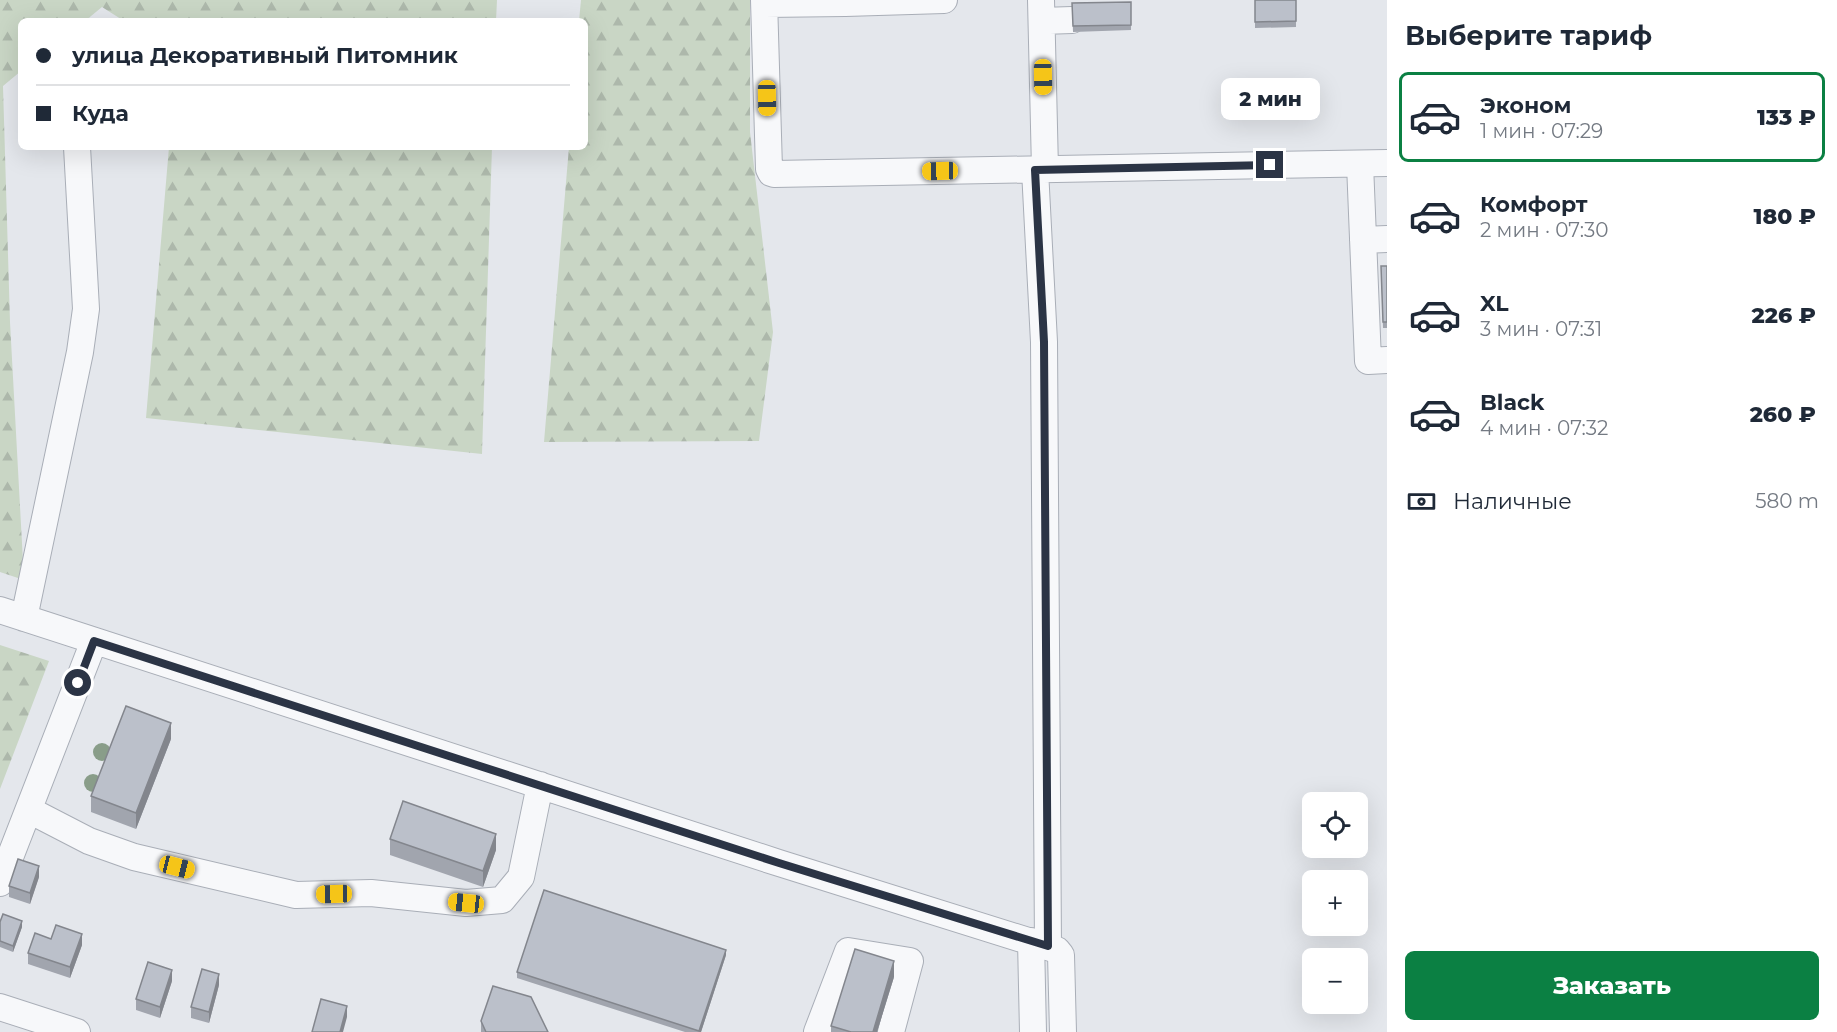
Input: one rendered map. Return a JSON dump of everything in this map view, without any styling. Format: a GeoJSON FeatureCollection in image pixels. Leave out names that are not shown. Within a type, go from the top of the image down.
{"type":"FeatureCollection","features":[{"type":"Feature","properties":{"kind":"street"},"geometry":{"type":"LineString","coordinates":[[944,0],[765,2],[769,169],[771,173],[1387,163]]}},
{"type":"Feature","properties":{"kind":"street"},"geometry":{"type":"LineString","coordinates":[[1033,1032],[1046,946],[1044,342],[1040,170],[1041,10],[1072,20]]}},
{"type":"Feature","properties":{"kind":"street"},"geometry":{"type":"LineString","coordinates":[[24,618],[80,352],[86,309],[77,150]]}},
{"type":"Feature","properties":{"kind":"street"},"geometry":{"type":"LineString","coordinates":[[1360,164],[1375,239],[1368,361],[1387,360]]}},
{"type":"Feature","properties":{"kind":"street"},"geometry":{"type":"LineString","coordinates":[[0,610],[1046,946]]}},
{"type":"Feature","properties":{"kind":"street"},"geometry":{"type":"LineString","coordinates":[[0,883],[94,641]]}},
{"type":"Feature","properties":{"kind":"street"},"geometry":{"type":"LineString","coordinates":[[28,810],[89,841],[134,857],[296,895],[371,893],[466,903],[502,900],[521,877],[540,785]]}},
{"type":"Feature","properties":{"kind":"street"},"geometry":{"type":"LineString","coordinates":[[1046,946],[1063,1032]]}},
{"type":"Feature","properties":{"kind":"street"},"geometry":{"type":"LineString","coordinates":[[817,1032],[848,951],[910,960],[891,1032]]}},
{"type":"Feature","properties":{"kind":"street"},"geometry":{"type":"LineString","coordinates":[[0,1007],[77,1032]]}},
{"type":"Feature","properties":{"kind":"green space"},"geometry":{"type":"Polygon","coordinates":[[[0,0],[497,0],[496,18],[119,18],[102,7],[89,18],[18,18],[18,74],[3,86],[10,322],[24,580],[0,572],[0,0]]]}},
{"type":"Feature","properties":{"kind":"green space"},"geometry":{"type":"Polygon","coordinates":[[[581,0],[750,0],[750,132],[773,332],[759,441],[544,442],[569,150],[588,150],[588,18],[579,18],[581,0]]]}},
{"type":"Feature","properties":{"kind":"green space"},"geometry":{"type":"Polygon","coordinates":[[[169,150],[492,150],[482,454],[146,418],[169,150]]]}},
{"type":"Feature","properties":{"kind":"green space"},"geometry":{"type":"Polygon","coordinates":[[[0,645],[49,661],[0,789],[0,645]]]}},
{"type":"Feature","properties":{"kind":"building"},"geometry":{"type":"Polygon","coordinates":[[[1255,0],[1296,0],[1296,21],[1255,22],[1255,0]]]}},
{"type":"Feature","properties":{"kind":"building"},"geometry":{"type":"Polygon","coordinates":[[[1131,2],[1131,25],[1073,26],[1072,3],[1131,2]]]}},
{"type":"Feature","properties":{"kind":"building"},"geometry":{"type":"Polygon","coordinates":[[[1381,266],[1387,266],[1387,322],[1383,322],[1381,266]]]}},
{"type":"Feature","properties":{"kind":"building"},"geometry":{"type":"Polygon","coordinates":[[[126,706],[171,723],[136,813],[91,796],[126,706]]]}},
{"type":"Feature","properties":{"kind":"building"},"geometry":{"type":"Polygon","coordinates":[[[403,801],[496,834],[483,871],[390,839],[403,801]]]}},
{"type":"Feature","properties":{"kind":"building"},"geometry":{"type":"Polygon","coordinates":[[[18,859],[39,866],[30,893],[9,886],[18,859]]]}},
{"type":"Feature","properties":{"kind":"building"},"geometry":{"type":"Polygon","coordinates":[[[544,890],[726,950],[699,1031],[517,972],[544,890]]]}},
{"type":"Feature","properties":{"kind":"building"},"geometry":{"type":"Polygon","coordinates":[[[3,914],[22,921],[13,946],[0,941],[0,922],[3,914]]]}},
{"type":"Feature","properties":{"kind":"building"},"geometry":{"type":"Polygon","coordinates":[[[56,925],[82,934],[70,967],[28,953],[35,933],[51,939],[56,925]]]}},
{"type":"Feature","properties":{"kind":"building"},"geometry":{"type":"Polygon","coordinates":[[[855,949],[894,961],[873,1032],[851,1032],[831,1026],[855,949]]]}},
{"type":"Feature","properties":{"kind":"building"},"geometry":{"type":"Polygon","coordinates":[[[148,962],[172,970],[160,1007],[136,999],[148,962]]]}},
{"type":"Feature","properties":{"kind":"building"},"geometry":{"type":"Polygon","coordinates":[[[202,969],[219,974],[209,1012],[191,1007],[202,969]]]}},
{"type":"Feature","properties":{"kind":"building"},"geometry":{"type":"Polygon","coordinates":[[[493,986],[531,997],[548,1032],[486,1032],[481,1021],[493,986]]]}},
{"type":"Feature","properties":{"kind":"building"},"geometry":{"type":"Polygon","coordinates":[[[321,999],[347,1006],[340,1032],[312,1032],[321,999]]]}},
{"type":"Feature","properties":{"kind":"route"},"geometry":{"type":"LineString","coordinates":[[78,683],[94,641],[779,863],[1048,946],[1044,342],[1035,170],[1270,165]]}}]}
